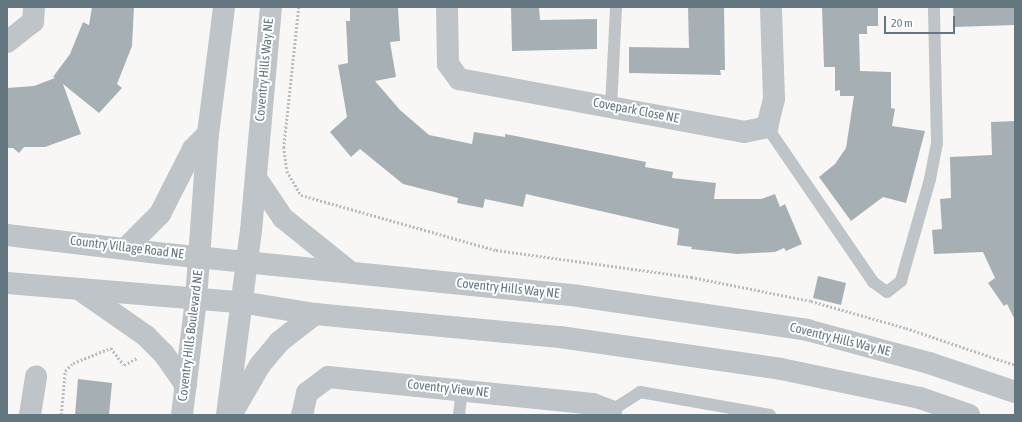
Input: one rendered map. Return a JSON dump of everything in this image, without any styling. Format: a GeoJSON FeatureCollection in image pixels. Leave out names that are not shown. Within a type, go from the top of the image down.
{"type":"FeatureCollection","features":[{"type":"Feature","properties":{"kind":"street"},"geometry":{"type":"LineString","coordinates":[[7,42],[33,22],[34,7]]}},
{"type":"Feature","properties":{"kind":"street"},"geometry":{"type":"LineString","coordinates":[[201,256],[208,134],[224,7]]}},
{"type":"Feature","properties":{"kind":"street","name":"Coventry Hills Way NE"},"geometry":{"type":"LineString","coordinates":[[271,7],[256,178],[246,262],[578,296],[807,330],[929,362],[1015,392]]}},
{"type":"Feature","properties":{"kind":"street","name":"Covepark Close NE"},"geometry":{"type":"LineString","coordinates":[[446,7],[448,64],[459,79],[744,132],[767,127]]}},
{"type":"Feature","properties":{"kind":"street"},"geometry":{"type":"LineString","coordinates":[[767,127],[774,99],[772,7]]}},
{"type":"Feature","properties":{"kind":"street"},"geometry":{"type":"LineString","coordinates":[[126,248],[160,214],[193,148],[208,134]]}},
{"type":"Feature","properties":{"kind":"street"},"geometry":{"type":"LineString","coordinates":[[256,178],[283,218],[349,272]]}},
{"type":"Feature","properties":{"kind":"street","name":"Country Village Road NE"},"geometry":{"type":"LineString","coordinates":[[7,235],[246,262]]}},
{"type":"Feature","properties":{"kind":"street","name":"Coventry Hills Boulevard NE"},"geometry":{"type":"LineString","coordinates":[[182,415],[201,256]]}},
{"type":"Feature","properties":{"kind":"street"},"geometry":{"type":"LineString","coordinates":[[227,415],[246,262]]}},
{"type":"Feature","properties":{"kind":"street"},"geometry":{"type":"LineString","coordinates":[[7,284],[82,292],[240,302],[315,314],[560,337],[781,370],[920,398],[969,415]]}},
{"type":"Feature","properties":{"kind":"street"},"geometry":{"type":"LineString","coordinates":[[82,292],[146,336],[164,354],[186,385]]}},
{"type":"Feature","properties":{"kind":"street"},"geometry":{"type":"LineString","coordinates":[[231,415],[260,365],[278,342],[315,314]]}},
{"type":"Feature","properties":{"kind":"street"},"geometry":{"type":"LineString","coordinates":[[30,415],[36,376]]}},
{"type":"Feature","properties":{"kind":"street","name":"Coventry View NE"},"geometry":{"type":"LineString","coordinates":[[302,415],[307,393],[328,377],[593,404],[611,413]]}},
{"type":"Feature","properties":{"kind":"lane"},"geometry":{"type":"LineString","coordinates":[[611,107],[616,7]]}},
{"type":"Feature","properties":{"kind":"lane"},"geometry":{"type":"LineString","coordinates":[[767,127],[873,282],[887,292],[901,280],[930,179],[937,143],[934,7]]}},
{"type":"Feature","properties":{"kind":"lane"},"geometry":{"type":"LineString","coordinates":[[459,415],[462,391]]}},
{"type":"Feature","properties":{"kind":"lane"},"geometry":{"type":"LineString","coordinates":[[611,413],[640,392],[770,415]]}},
{"type":"Feature","properties":{"kind":"path"},"geometry":{"type":"LineString","coordinates":[[299,7],[284,147],[287,171],[301,195],[496,250],[691,276],[811,301],[906,328],[1015,365]]}},
{"type":"Feature","properties":{"kind":"path"},"geometry":{"type":"LineString","coordinates":[[60,415],[65,371],[73,363],[111,348],[124,365],[141,356]]}},
{"type":"Feature","properties":{"kind":"building"},"geometry":{"type":"Polygon","coordinates":[[[92,7],[134,7],[132,46],[117,84],[122,88],[99,113],[63,84],[81,134],[45,147],[24,147],[19,153],[13,148],[7,148],[7,88],[34,86],[55,78],[53,77],[70,54],[83,22],[89,25],[92,7]]]}},
{"type":"Feature","properties":{"kind":"building"},"geometry":{"type":"Polygon","coordinates":[[[350,7],[398,7],[400,41],[390,42],[396,77],[375,81],[400,110],[429,135],[472,144],[474,132],[505,137],[505,134],[646,162],[645,167],[673,172],[672,178],[716,183],[714,199],[761,199],[775,194],[780,207],[785,204],[802,244],[786,251],[784,248],[775,252],[737,254],[691,249],[692,247],[677,245],[679,229],[526,194],[523,207],[485,199],[483,208],[457,203],[458,198],[403,184],[360,149],[351,157],[330,132],[347,117],[338,65],[348,63],[346,21],[350,21],[350,7]]]}},
{"type":"Feature","properties":{"kind":"building"},"geometry":{"type":"Polygon","coordinates":[[[511,7],[539,7],[540,20],[597,19],[597,49],[512,51],[511,7]]]}},
{"type":"Feature","properties":{"kind":"building"},"geometry":{"type":"Polygon","coordinates":[[[688,7],[724,7],[725,70],[720,70],[721,75],[629,73],[629,47],[689,48],[688,7]]]}},
{"type":"Feature","properties":{"kind":"building"},"geometry":{"type":"Polygon","coordinates":[[[822,7],[878,7],[878,26],[867,26],[867,34],[859,34],[860,71],[891,72],[891,108],[895,109],[892,126],[925,131],[906,203],[883,197],[851,221],[819,177],[835,164],[846,148],[854,96],[840,96],[840,90],[835,91],[835,67],[824,67],[822,7]]]}},
{"type":"Feature","properties":{"kind":"building"},"geometry":{"type":"Polygon","coordinates":[[[953,7],[1015,7],[1015,25],[954,27],[953,7]]]}},
{"type":"Feature","properties":{"kind":"building"},"geometry":{"type":"Polygon","coordinates":[[[1015,121],[1015,320],[1007,304],[1004,306],[988,283],[995,278],[983,252],[934,254],[932,230],[942,229],[940,199],[951,198],[950,157],[992,155],[991,122],[1015,121]]]}},
{"type":"Feature","properties":{"kind":"building"},"geometry":{"type":"Polygon","coordinates":[[[818,276],[846,283],[841,305],[813,298],[818,276]]]}},
{"type":"Feature","properties":{"kind":"building"},"geometry":{"type":"Polygon","coordinates":[[[78,379],[112,383],[109,415],[75,415],[78,379]]]}}]}
